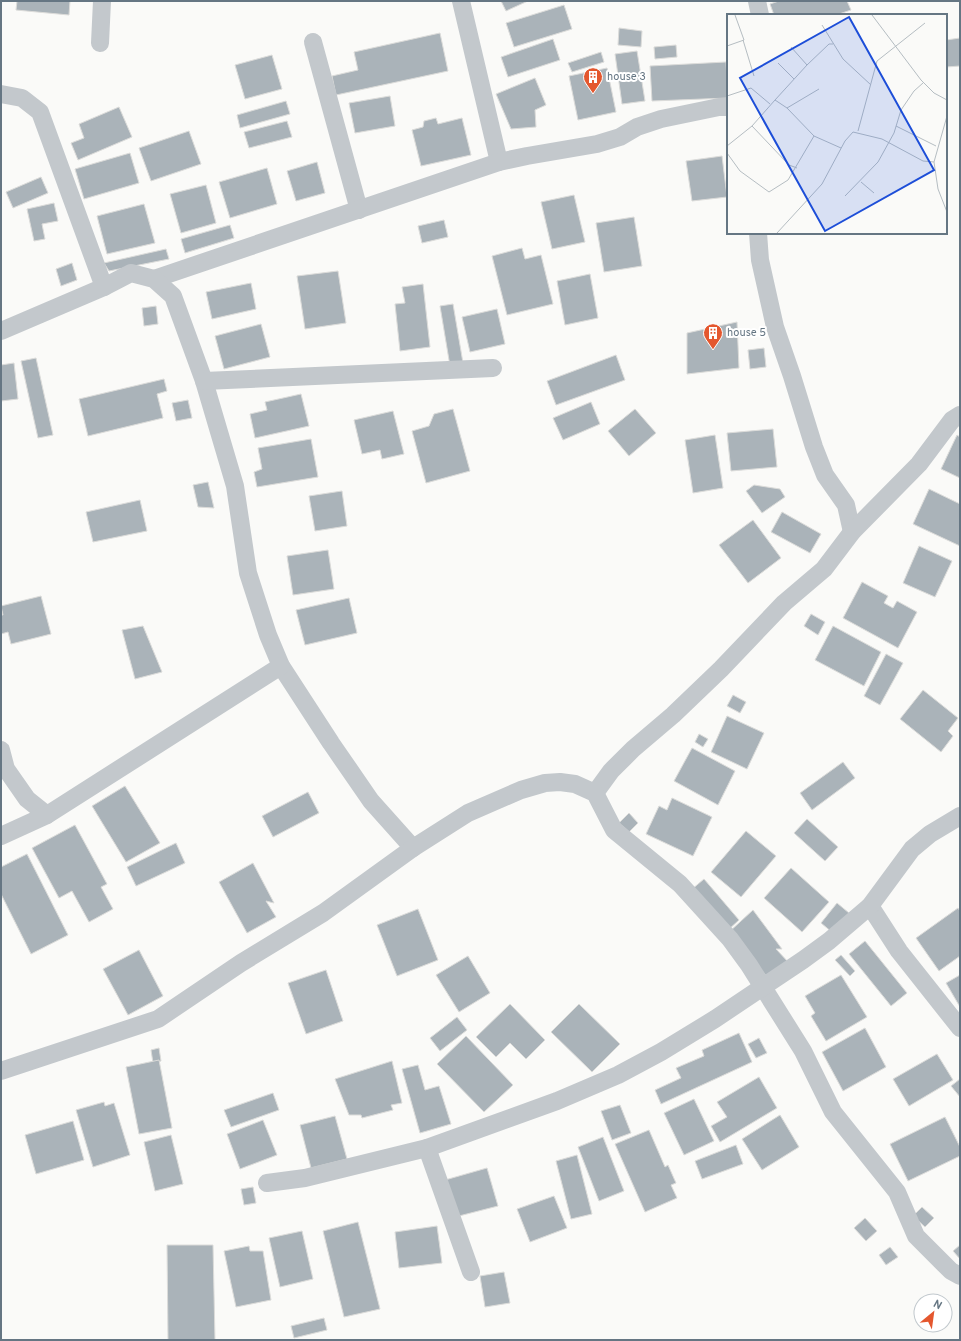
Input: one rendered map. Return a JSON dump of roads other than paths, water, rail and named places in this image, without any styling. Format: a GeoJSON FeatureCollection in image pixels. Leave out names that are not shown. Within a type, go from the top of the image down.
{"type":"FeatureCollection","features":[{"type":"Feature","properties":{"kind":"street"},"geometry":{"type":"LineString","coordinates":[[100,44],[102,1]]}},
{"type":"Feature","properties":{"kind":"street"},"geometry":{"type":"LineString","coordinates":[[461,1],[499,162]]}},
{"type":"Feature","properties":{"kind":"street"},"geometry":{"type":"LineString","coordinates":[[757,1],[760,14]]}},
{"type":"Feature","properties":{"kind":"street"},"geometry":{"type":"LineString","coordinates":[[313,42],[359,210]]}},
{"type":"Feature","properties":{"kind":"street"},"geometry":{"type":"LineString","coordinates":[[1,94],[22,98],[40,112],[104,287]]}},
{"type":"Feature","properties":{"kind":"street"},"geometry":{"type":"LineString","coordinates":[[154,279],[499,162],[597,144],[620,137],[637,128],[661,119],[719,107],[727,107]]}},
{"type":"Feature","properties":{"kind":"street"},"geometry":{"type":"LineString","coordinates":[[758,234],[760,260],[775,327],[814,446],[825,475],[846,505],[852,532]]}},
{"type":"Feature","properties":{"kind":"street"},"geometry":{"type":"LineString","coordinates":[[1,331],[104,287],[131,273],[154,279],[172,296],[204,381],[235,486],[248,573],[268,635],[281,666],[331,744],[371,801],[413,848]]}},
{"type":"Feature","properties":{"kind":"street"},"geometry":{"type":"LineString","coordinates":[[204,381],[493,368]]}},
{"type":"Feature","properties":{"kind":"street"},"geometry":{"type":"LineString","coordinates":[[595,793],[617,765],[673,715],[721,669],[784,603],[824,569],[852,532],[919,464],[952,420],[960,415]]}},
{"type":"Feature","properties":{"kind":"street"},"geometry":{"type":"LineString","coordinates":[[1,836],[47,815],[281,666]]}},
{"type":"Feature","properties":{"kind":"street"},"geometry":{"type":"LineString","coordinates":[[1,750],[6,769],[27,799],[47,815]]}},
{"type":"Feature","properties":{"kind":"street"},"geometry":{"type":"LineString","coordinates":[[1,1071],[158,1019],[241,963],[323,913],[413,848],[468,813],[521,790],[545,783],[560,782],[575,784],[595,793],[614,830],[680,884],[730,939],[749,965],[803,1051],[833,1112],[896,1192],[916,1236],[952,1271],[960,1276]]}},
{"type":"Feature","properties":{"kind":"street"},"geometry":{"type":"LineString","coordinates":[[267,1183],[305,1178],[427,1148],[557,1101],[618,1075],[661,1052],[715,1019],[829,941],[870,906],[912,849],[930,834],[960,816]]}},
{"type":"Feature","properties":{"kind":"street"},"geometry":{"type":"LineString","coordinates":[[870,906],[899,951],[960,1028]]}},
{"type":"Feature","properties":{"kind":"street"},"geometry":{"type":"LineString","coordinates":[[427,1148],[471,1272]]}},
{"type":"Feature","properties":{"kind":"place","name":"house 3"},"geometry":{"type":"Point","coordinates":[593,94]}},
{"type":"Feature","properties":{"kind":"place","name":"house 5"},"geometry":{"type":"Point","coordinates":[713,350]}}]}
